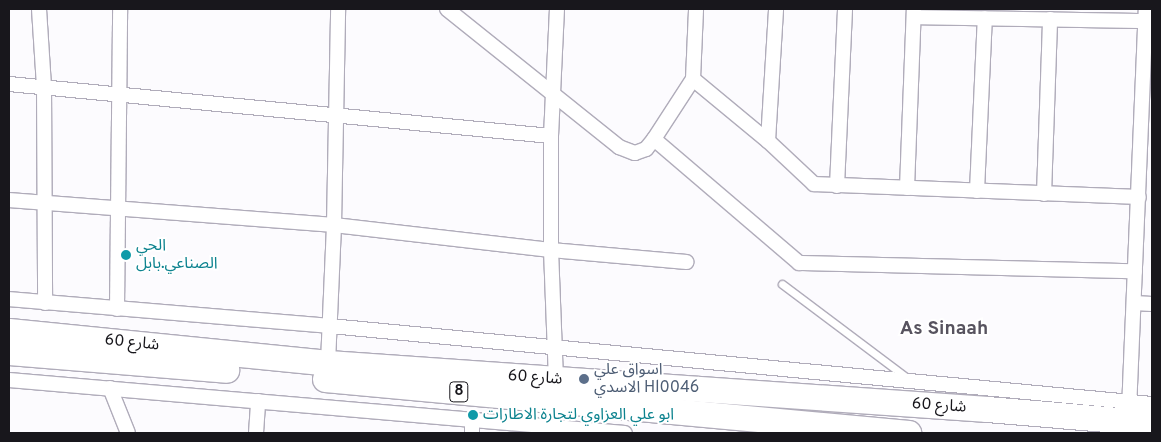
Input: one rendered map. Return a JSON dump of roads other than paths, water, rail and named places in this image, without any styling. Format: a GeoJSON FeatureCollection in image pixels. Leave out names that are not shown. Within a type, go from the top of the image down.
{"type":"FeatureCollection","features":[{"type":"Feature","properties":{"kind":"highway","name":"شارع 60"},"geometry":{"type":"LineString","coordinates":[[9,331],[328,363],[556,380],[988,399],[1129,412],[1152,423]]}},
{"type":"Feature","properties":{"kind":"highway","name":"شارع 60"},"geometry":{"type":"LineString","coordinates":[[9,352],[173,365],[909,433]]}},
{"type":"Feature","properties":{"kind":"street"},"geometry":{"type":"LineString","coordinates":[[39,9],[44,86],[45,303]]}},
{"type":"Feature","properties":{"kind":"street"},"geometry":{"type":"LineString","coordinates":[[117,308],[120,9]]}},
{"type":"Feature","properties":{"kind":"street"},"geometry":{"type":"LineString","coordinates":[[328,363],[334,225],[338,9]]}},
{"type":"Feature","properties":{"kind":"street"},"geometry":{"type":"LineString","coordinates":[[446,9],[554,97],[629,152],[641,152],[654,139],[693,79],[696,9]]}},
{"type":"Feature","properties":{"kind":"street"},"geometry":{"type":"LineString","coordinates":[[556,380],[551,250],[551,136],[557,9]]}},
{"type":"Feature","properties":{"kind":"street"},"geometry":{"type":"LineString","coordinates":[[768,141],[776,9]]}},
{"type":"Feature","properties":{"kind":"street"},"geometry":{"type":"LineString","coordinates":[[838,186],[845,9]]}},
{"type":"Feature","properties":{"kind":"street"},"geometry":{"type":"LineString","coordinates":[[907,188],[914,13],[985,18],[1050,19],[1146,15],[1147,114],[1138,197],[1129,412],[1152,404]]}},
{"type":"Feature","properties":{"kind":"street"},"geometry":{"type":"LineString","coordinates":[[977,191],[985,18]]}},
{"type":"Feature","properties":{"kind":"street"},"geometry":{"type":"LineString","coordinates":[[1044,194],[1050,19]]}},
{"type":"Feature","properties":{"kind":"street"},"geometry":{"type":"LineString","coordinates":[[693,79],[768,141],[814,184],[1138,197]]}},
{"type":"Feature","properties":{"kind":"street"},"geometry":{"type":"LineString","coordinates":[[9,84],[551,136]]}},
{"type":"Feature","properties":{"kind":"street"},"geometry":{"type":"LineString","coordinates":[[654,139],[799,263],[1136,271]]}},
{"type":"Feature","properties":{"kind":"street"},"geometry":{"type":"LineString","coordinates":[[9,200],[334,225],[551,250],[686,262]]}},
{"type":"Feature","properties":{"kind":"street"},"geometry":{"type":"LineString","coordinates":[[1138,212],[1152,212]]}},
{"type":"Feature","properties":{"kind":"street"},"geometry":{"type":"LineString","coordinates":[[9,300],[330,326],[912,381],[988,399]]}},
{"type":"Feature","properties":{"kind":"street"},"geometry":{"type":"LineString","coordinates":[[1134,303],[1152,304]]}},
{"type":"Feature","properties":{"kind":"street"},"geometry":{"type":"LineString","coordinates":[[9,380],[258,401],[472,426],[625,433]]}},
{"type":"Feature","properties":{"kind":"street"},"geometry":{"type":"LineString","coordinates":[[110,388],[128,433]]}},
{"type":"Feature","properties":{"kind":"street"},"geometry":{"type":"LineString","coordinates":[[256,433],[258,401]]}},
{"type":"Feature","properties":{"kind":"lane"},"geometry":{"type":"LineString","coordinates":[[782,284],[912,381]]}},
{"type":"Feature","properties":{"kind":"place","name":"الحي الصناعي.بابل"},"geometry":{"type":"Point","coordinates":[126,255]}},
{"type":"Feature","properties":{"kind":"place","name":"اسواق علي الاسدي Hl0046"},"geometry":{"type":"Point","coordinates":[584,379]}},
{"type":"Feature","properties":{"kind":"place","name":"ابو علي العزاوي لتجارة الاطارات"},"geometry":{"type":"Point","coordinates":[473,415]}},
{"type":"Feature","properties":{"kind":"district","name":"As Sinaah"},"geometry":{"type":"Point","coordinates":[944,330]}}]}
